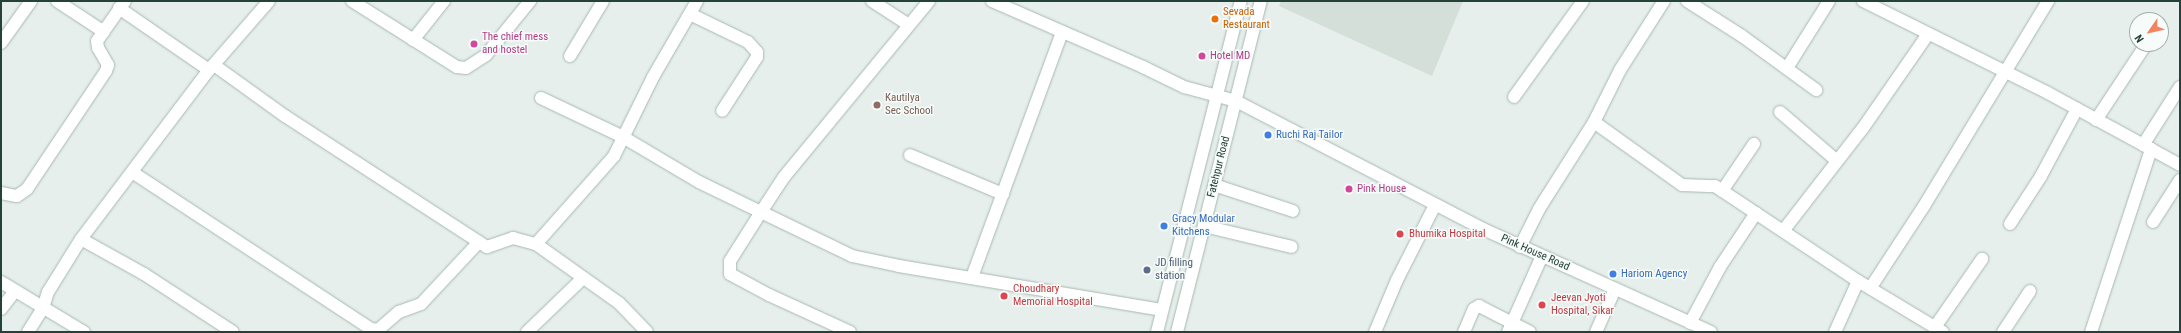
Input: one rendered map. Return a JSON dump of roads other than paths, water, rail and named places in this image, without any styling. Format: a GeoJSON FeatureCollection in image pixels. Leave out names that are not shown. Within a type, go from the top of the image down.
{"type":"FeatureCollection","features":[{"type":"Feature","properties":{"kind":"street"},"geometry":{"type":"LineString","coordinates":[[1,43],[31,1]]}},
{"type":"Feature","properties":{"kind":"street"},"geometry":{"type":"LineString","coordinates":[[57,1],[104,32]]}},
{"type":"Feature","properties":{"kind":"street"},"geometry":{"type":"LineString","coordinates":[[28,332],[43,308],[48,292],[81,239],[212,68],[269,1]]}},
{"type":"Feature","properties":{"kind":"street"},"geometry":{"type":"LineString","coordinates":[[352,1],[457,67],[466,68],[486,55],[530,1]]}},
{"type":"Feature","properties":{"kind":"street"},"geometry":{"type":"LineString","coordinates":[[413,40],[444,1]]}},
{"type":"Feature","properties":{"kind":"street"},"geometry":{"type":"LineString","coordinates":[[570,56],[603,1]]}},
{"type":"Feature","properties":{"kind":"street"},"geometry":{"type":"LineString","coordinates":[[536,244],[614,156],[653,77],[697,1]]}},
{"type":"Feature","properties":{"kind":"street"},"geometry":{"type":"LineString","coordinates":[[872,1],[909,25]]}},
{"type":"Feature","properties":{"kind":"street"},"geometry":{"type":"LineString","coordinates":[[850,332],[769,295],[730,274],[730,261],[784,177],[929,1]]}},
{"type":"Feature","properties":{"kind":"street","name":"Pink House Road"},"geometry":{"type":"LineString","coordinates":[[992,1],[1143,67],[1184,87],[1219,95],[1236,101],[1435,205],[1520,247],[1711,332]]}},
{"type":"Feature","properties":{"kind":"street"},"geometry":{"type":"LineString","coordinates":[[1157,332],[1161,310],[1219,95],[1242,1]]}},
{"type":"Feature","properties":{"kind":"street","name":"Fatehpur Road"},"geometry":{"type":"LineString","coordinates":[[1177,332],[1261,1]]}},
{"type":"Feature","properties":{"kind":"street"},"geometry":{"type":"LineString","coordinates":[[1514,97],[1583,1]]}},
{"type":"Feature","properties":{"kind":"street"},"geometry":{"type":"LineString","coordinates":[[1520,247],[1539,209],[1594,122],[1620,70],[1664,1]]}},
{"type":"Feature","properties":{"kind":"street"},"geometry":{"type":"LineString","coordinates":[[1687,1],[1742,36],[1816,90]]}},
{"type":"Feature","properties":{"kind":"street"},"geometry":{"type":"LineString","coordinates":[[1786,68],[1829,1]]}},
{"type":"Feature","properties":{"kind":"street"},"geometry":{"type":"LineString","coordinates":[[1871,287],[2048,1]]}},
{"type":"Feature","properties":{"kind":"street"},"geometry":{"type":"LineString","coordinates":[[1869,3],[1928,34],[2005,71],[2180,165]]}},
{"type":"Feature","properties":{"kind":"street"},"geometry":{"type":"LineString","coordinates":[[1,193],[17,196],[27,189],[106,71],[108,65],[97,41],[122,4],[212,68],[487,247],[513,238],[520,238],[536,244],[619,303],[647,332]]}},
{"type":"Feature","properties":{"kind":"street"},"geometry":{"type":"LineString","coordinates":[[690,14],[748,42],[757,52],[757,57],[722,111]]}},
{"type":"Feature","properties":{"kind":"street"},"geometry":{"type":"LineString","coordinates":[[972,277],[1062,32]]}},
{"type":"Feature","properties":{"kind":"street"},"geometry":{"type":"LineString","coordinates":[[1783,231],[1863,128],[1928,34]]}},
{"type":"Feature","properties":{"kind":"street"},"geometry":{"type":"LineString","coordinates":[[2096,120],[2141,52]]}},
{"type":"Feature","properties":{"kind":"street"},"geometry":{"type":"LineString","coordinates":[[2091,332],[2147,147],[2180,87]]}},
{"type":"Feature","properties":{"kind":"street"},"geometry":{"type":"LineString","coordinates":[[542,98],[623,137],[699,182],[852,256],[1161,310]]}},
{"type":"Feature","properties":{"kind":"street"},"geometry":{"type":"LineString","coordinates":[[2010,224],[2041,176],[2077,109]]}},
{"type":"Feature","properties":{"kind":"street"},"geometry":{"type":"LineString","coordinates":[[1780,112],[1837,161]]}},
{"type":"Feature","properties":{"kind":"street"},"geometry":{"type":"LineString","coordinates":[[1594,122],[1682,185],[1692,187],[1707,184],[1722,191],[1858,281],[1871,287],[1939,330],[1982,259]]}},
{"type":"Feature","properties":{"kind":"street"},"geometry":{"type":"LineString","coordinates":[[1722,191],[1754,144]]}},
{"type":"Feature","properties":{"kind":"street"},"geometry":{"type":"LineString","coordinates":[[910,155],[1003,194]]}},
{"type":"Feature","properties":{"kind":"street"},"geometry":{"type":"LineString","coordinates":[[132,172],[350,312],[371,329],[378,330],[399,312],[421,304],[480,242]]}},
{"type":"Feature","properties":{"kind":"street"},"geometry":{"type":"LineString","coordinates":[[2153,222],[2180,180]]}},
{"type":"Feature","properties":{"kind":"street"},"geometry":{"type":"LineString","coordinates":[[1214,185],[1293,211]]}},
{"type":"Feature","properties":{"kind":"street"},"geometry":{"type":"LineString","coordinates":[[1375,332],[1397,280],[1435,205]]}},
{"type":"Feature","properties":{"kind":"street"},"geometry":{"type":"LineString","coordinates":[[1690,323],[1720,267],[1756,213]]}},
{"type":"Feature","properties":{"kind":"street"},"geometry":{"type":"LineString","coordinates":[[1204,226],[1292,247]]}},
{"type":"Feature","properties":{"kind":"street"},"geometry":{"type":"LineString","coordinates":[[81,239],[144,274],[233,332]]}},
{"type":"Feature","properties":{"kind":"street"},"geometry":{"type":"LineString","coordinates":[[1510,328],[1542,256]]}},
{"type":"Feature","properties":{"kind":"street"},"geometry":{"type":"LineString","coordinates":[[527,332],[583,278]]}},
{"type":"Feature","properties":{"kind":"street"},"geometry":{"type":"LineString","coordinates":[[1835,332],[1858,281]]}},
{"type":"Feature","properties":{"kind":"street"},"geometry":{"type":"LineString","coordinates":[[1,282],[84,332]]}},
{"type":"Feature","properties":{"kind":"street"},"geometry":{"type":"LineString","coordinates":[[1596,332],[1615,289]]}},
{"type":"Feature","properties":{"kind":"street"},"geometry":{"type":"LineString","coordinates":[[1,309],[15,290]]}},
{"type":"Feature","properties":{"kind":"street"},"geometry":{"type":"LineString","coordinates":[[2003,332],[2030,290]]}},
{"type":"Feature","properties":{"kind":"street"},"geometry":{"type":"LineString","coordinates":[[1464,332],[1474,309],[1479,306],[1510,328],[1530,332]]}},
{"type":"Feature","properties":{"kind":"place","name":"Sevada Restaurant"},"geometry":{"type":"Point","coordinates":[1215,19]}},
{"type":"Feature","properties":{"kind":"place","name":"The chief mess and hostel"},"geometry":{"type":"Point","coordinates":[474,44]}},
{"type":"Feature","properties":{"kind":"place","name":"Hotel MD"},"geometry":{"type":"Point","coordinates":[1202,56]}},
{"type":"Feature","properties":{"kind":"place","name":"Kautilya Sec School"},"geometry":{"type":"Point","coordinates":[877,105]}},
{"type":"Feature","properties":{"kind":"place","name":"Ruchi Raj Tailor"},"geometry":{"type":"Point","coordinates":[1268,135]}},
{"type":"Feature","properties":{"kind":"place","name":"Pink House"},"geometry":{"type":"Point","coordinates":[1349,189]}},
{"type":"Feature","properties":{"kind":"place","name":"Gracy Modular Kitchens"},"geometry":{"type":"Point","coordinates":[1164,226]}},
{"type":"Feature","properties":{"kind":"place","name":"Bhumika Hospital"},"geometry":{"type":"Point","coordinates":[1400,234]}},
{"type":"Feature","properties":{"kind":"place","name":"JD filling station"},"geometry":{"type":"Point","coordinates":[1147,270]}},
{"type":"Feature","properties":{"kind":"place","name":"Hariom Agency"},"geometry":{"type":"Point","coordinates":[1613,274]}},
{"type":"Feature","properties":{"kind":"place","name":"Choudhary Memorial Hospital"},"geometry":{"type":"Point","coordinates":[1004,296]}},
{"type":"Feature","properties":{"kind":"place","name":"Jeevan Jyoti Hospital, Sikar"},"geometry":{"type":"Point","coordinates":[1542,305]}}]}
